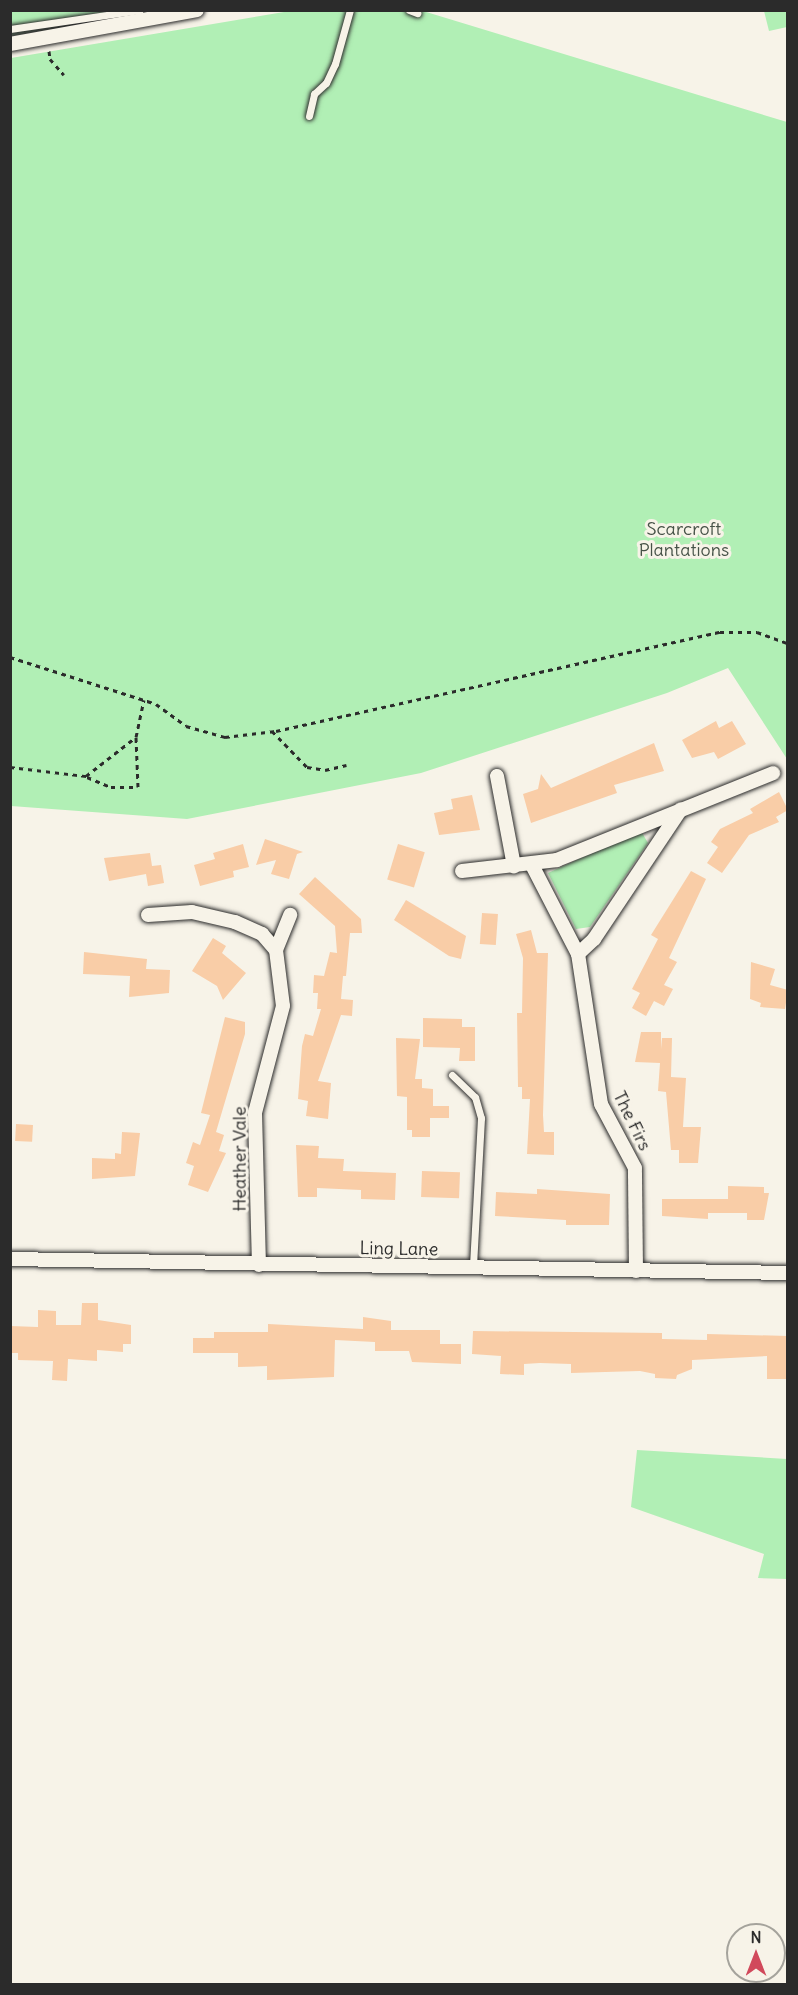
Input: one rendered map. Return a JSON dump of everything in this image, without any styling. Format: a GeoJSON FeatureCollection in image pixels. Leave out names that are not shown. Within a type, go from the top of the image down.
{"type":"FeatureCollection","features":[{"type":"Feature","properties":{"kind":"street"},"geometry":{"type":"LineString","coordinates":[[10,44],[197,10]]}},
{"type":"Feature","properties":{"kind":"street"},"geometry":{"type":"LineString","coordinates":[[462,871],[532,865],[556,860],[773,773]]}},
{"type":"Feature","properties":{"kind":"street"},"geometry":{"type":"LineString","coordinates":[[497,776],[514,866]]}},
{"type":"Feature","properties":{"kind":"street"},"geometry":{"type":"LineString","coordinates":[[578,954],[594,939],[681,810]]}},
{"type":"Feature","properties":{"kind":"street","name":"The Firs"},"geometry":{"type":"LineString","coordinates":[[532,865],[578,954],[601,1104],[635,1168],[636,1271]]}},
{"type":"Feature","properties":{"kind":"street"},"geometry":{"type":"LineString","coordinates":[[148,915],[192,912],[235,922],[262,934],[276,950]]}},
{"type":"Feature","properties":{"kind":"street","name":"Heather Vale"},"geometry":{"type":"LineString","coordinates":[[259,1265],[255,1113],[283,1006],[276,950],[290,915]]}},
{"type":"Feature","properties":{"kind":"street","name":"Ling Lane"},"geometry":{"type":"LineString","coordinates":[[10,1259],[788,1273]]}},
{"type":"Feature","properties":{"kind":"lane"},"geometry":{"type":"LineString","coordinates":[[10,29],[140,10]]}},
{"type":"Feature","properties":{"kind":"lane"},"geometry":{"type":"LineString","coordinates":[[309,117],[314,93],[326,82],[335,64],[350,10]]}},
{"type":"Feature","properties":{"kind":"lane"},"geometry":{"type":"LineString","coordinates":[[452,1075],[475,1097],[481,1118],[473,1268]]}},
{"type":"Feature","properties":{"kind":"path"},"geometry":{"type":"LineString","coordinates":[[10,657],[144,700],[186,726],[225,737],[272,732],[720,632],[757,632],[788,643]]}},
{"type":"Feature","properties":{"kind":"path"},"geometry":{"type":"LineString","coordinates":[[10,767],[86,776],[111,787],[138,787],[136,737],[144,700]]}},
{"type":"Feature","properties":{"kind":"path"},"geometry":{"type":"LineString","coordinates":[[272,732],[307,767],[325,770],[346,765]]}},
{"type":"Feature","properties":{"kind":"path"},"geometry":{"type":"LineString","coordinates":[[86,776],[136,737]]}},
{"type":"Feature","properties":{"kind":"green space"},"geometry":{"type":"Polygon","coordinates":[[[11,11],[156,11],[11,36],[11,11]]]}},
{"type":"Feature","properties":{"kind":"green space","name":"Scarcroft Plantations"},"geometry":{"type":"Polygon","coordinates":[[[290,11],[423,11],[787,122],[787,759],[728,668],[667,693],[421,773],[187,819],[11,806],[11,58],[290,11]]]}},
{"type":"Feature","properties":{"kind":"green space"},"geometry":{"type":"Polygon","coordinates":[[[764,11],[787,11],[787,27],[769,31],[764,11]]]}},
{"type":"Feature","properties":{"kind":"green space"},"geometry":{"type":"Polygon","coordinates":[[[641,831],[648,843],[590,927],[576,929],[548,873],[641,831]]]}},
{"type":"Feature","properties":{"kind":"green space"},"geometry":{"type":"Polygon","coordinates":[[[637,1450],[787,1459],[787,1579],[758,1578],[764,1554],[631,1507],[637,1450]]]}},
{"type":"Feature","properties":{"kind":"building"},"geometry":{"type":"Polygon","coordinates":[[[716,721],[719,728],[732,721],[746,744],[718,759],[714,752],[692,758],[682,740],[716,721]]]}},
{"type":"Feature","properties":{"kind":"building"},"geometry":{"type":"Polygon","coordinates":[[[654,743],[664,771],[614,785],[617,793],[531,823],[523,794],[538,789],[541,774],[551,788],[654,743]]]}},
{"type":"Feature","properties":{"kind":"building"},"geometry":{"type":"Polygon","coordinates":[[[779,792],[788,810],[776,817],[779,822],[749,835],[722,873],[707,863],[718,847],[711,842],[720,829],[753,813],[750,809],[779,792]]]}},
{"type":"Feature","properties":{"kind":"building"},"geometry":{"type":"Polygon","coordinates":[[[472,795],[480,830],[439,835],[434,813],[453,809],[451,799],[472,795]]]}},
{"type":"Feature","properties":{"kind":"building"},"geometry":{"type":"Polygon","coordinates":[[[265,839],[303,852],[297,854],[289,879],[271,874],[276,860],[256,865],[265,839]]]}},
{"type":"Feature","properties":{"kind":"building"},"geometry":{"type":"Polygon","coordinates":[[[243,844],[249,867],[233,871],[234,877],[200,886],[194,865],[215,859],[213,853],[243,844]]]}},
{"type":"Feature","properties":{"kind":"building"},"geometry":{"type":"Polygon","coordinates":[[[398,844],[425,852],[414,888],[387,879],[398,844]]]}},
{"type":"Feature","properties":{"kind":"building"},"geometry":{"type":"Polygon","coordinates":[[[150,853],[152,866],[161,865],[164,883],[148,886],[146,874],[109,881],[104,858],[150,853]]]}},
{"type":"Feature","properties":{"kind":"building"},"geometry":{"type":"Polygon","coordinates":[[[691,871],[706,879],[669,958],[677,962],[664,985],[673,989],[664,1006],[654,1001],[646,1016],[632,1008],[640,993],[632,989],[658,939],[651,935],[691,871]]]}},
{"type":"Feature","properties":{"kind":"building"},"geometry":{"type":"Polygon","coordinates":[[[315,877],[361,919],[362,933],[350,933],[346,976],[343,976],[341,999],[353,1000],[352,1016],[341,1015],[318,1081],[331,1083],[328,1119],[306,1116],[308,1101],[298,1099],[305,1034],[313,1036],[321,1009],[317,1009],[318,993],[313,993],[314,975],[324,976],[330,952],[337,953],[335,926],[299,894],[315,877]]]}},
{"type":"Feature","properties":{"kind":"building"},"geometry":{"type":"Polygon","coordinates":[[[406,900],[466,936],[461,959],[449,956],[394,920],[406,900]]]}},
{"type":"Feature","properties":{"kind":"building"},"geometry":{"type":"Polygon","coordinates":[[[482,913],[498,914],[496,945],[480,944],[482,913]]]}},
{"type":"Feature","properties":{"kind":"building"},"geometry":{"type":"Polygon","coordinates":[[[531,930],[537,953],[548,953],[543,1115],[544,1132],[554,1132],[554,1155],[527,1154],[530,1099],[522,1099],[522,1087],[518,1087],[517,1013],[522,1013],[523,958],[516,934],[531,930]]]}},
{"type":"Feature","properties":{"kind":"building"},"geometry":{"type":"Polygon","coordinates":[[[213,938],[226,946],[222,953],[246,973],[223,1000],[217,986],[192,971],[213,938]]]}},
{"type":"Feature","properties":{"kind":"building"},"geometry":{"type":"Polygon","coordinates":[[[84,952],[147,959],[146,969],[170,970],[169,993],[129,997],[130,976],[83,974],[84,952]]]}},
{"type":"Feature","properties":{"kind":"building"},"geometry":{"type":"Polygon","coordinates":[[[751,962],[775,969],[770,985],[788,990],[785,1009],[760,1007],[761,1003],[750,999],[751,962]]]}},
{"type":"Feature","properties":{"kind":"building"},"geometry":{"type":"Polygon","coordinates":[[[225,1017],[245,1022],[245,1034],[216,1132],[224,1135],[219,1151],[226,1153],[208,1192],[188,1185],[194,1166],[186,1163],[193,1142],[200,1145],[210,1115],[201,1113],[225,1017]]]}},
{"type":"Feature","properties":{"kind":"building"},"geometry":{"type":"Polygon","coordinates":[[[423,1018],[462,1019],[462,1027],[475,1027],[475,1061],[459,1061],[460,1048],[423,1047],[423,1018]]]}},
{"type":"Feature","properties":{"kind":"building"},"geometry":{"type":"Polygon","coordinates":[[[641,1032],[661,1032],[661,1049],[662,1038],[672,1038],[671,1077],[686,1078],[683,1127],[701,1127],[698,1163],[679,1163],[679,1150],[671,1150],[666,1092],[658,1091],[660,1063],[635,1062],[641,1032]]]}},
{"type":"Feature","properties":{"kind":"building"},"geometry":{"type":"Polygon","coordinates":[[[396,1038],[420,1039],[415,1079],[422,1079],[422,1088],[433,1089],[433,1106],[449,1106],[449,1118],[430,1118],[430,1137],[412,1137],[412,1130],[407,1130],[407,1097],[397,1096],[396,1038]]]}},
{"type":"Feature","properties":{"kind":"building"},"geometry":{"type":"Polygon","coordinates":[[[16,1124],[33,1125],[32,1142],[15,1141],[16,1124]]]}},
{"type":"Feature","properties":{"kind":"building"},"geometry":{"type":"Polygon","coordinates":[[[122,1132],[140,1133],[135,1176],[92,1179],[92,1158],[115,1159],[115,1153],[121,1154],[122,1132]]]}},
{"type":"Feature","properties":{"kind":"building"},"geometry":{"type":"Polygon","coordinates":[[[296,1145],[319,1146],[318,1158],[344,1159],[343,1171],[396,1173],[395,1200],[361,1199],[361,1190],[317,1188],[317,1197],[298,1197],[296,1145]]]}},
{"type":"Feature","properties":{"kind":"building"},"geometry":{"type":"Polygon","coordinates":[[[422,1171],[460,1172],[459,1198],[421,1197],[422,1171]]]}},
{"type":"Feature","properties":{"kind":"building"},"geometry":{"type":"Polygon","coordinates":[[[728,1186],[764,1187],[764,1193],[769,1193],[764,1220],[747,1220],[747,1213],[708,1213],[708,1219],[662,1216],[662,1199],[728,1199],[728,1186]]]}},
{"type":"Feature","properties":{"kind":"building"},"geometry":{"type":"Polygon","coordinates":[[[537,1189],[610,1194],[609,1225],[566,1225],[566,1220],[495,1216],[496,1192],[537,1194],[537,1189]]]}},
{"type":"Feature","properties":{"kind":"building"},"geometry":{"type":"Polygon","coordinates":[[[82,1303],[98,1303],[98,1320],[131,1325],[131,1344],[123,1344],[123,1352],[97,1350],[97,1361],[68,1359],[67,1381],[52,1380],[53,1361],[18,1360],[18,1353],[10,1353],[10,1326],[38,1327],[38,1310],[56,1311],[56,1325],[81,1325],[82,1303]]]}},
{"type":"Feature","properties":{"kind":"building"},"geometry":{"type":"Polygon","coordinates":[[[363,1317],[391,1321],[391,1330],[440,1330],[440,1344],[461,1344],[461,1364],[412,1362],[409,1351],[375,1351],[375,1342],[335,1340],[334,1377],[267,1380],[267,1366],[238,1367],[238,1353],[193,1353],[193,1338],[214,1338],[214,1332],[268,1332],[268,1324],[363,1329],[363,1317]]]}},
{"type":"Feature","properties":{"kind":"building"},"geometry":{"type":"Polygon","coordinates":[[[473,1331],[662,1333],[662,1339],[707,1340],[707,1334],[788,1336],[788,1379],[767,1379],[767,1356],[692,1360],[692,1369],[677,1375],[676,1379],[655,1378],[655,1374],[640,1371],[571,1373],[571,1364],[540,1363],[524,1364],[524,1375],[500,1374],[501,1356],[472,1354],[473,1331]]]}}]}
